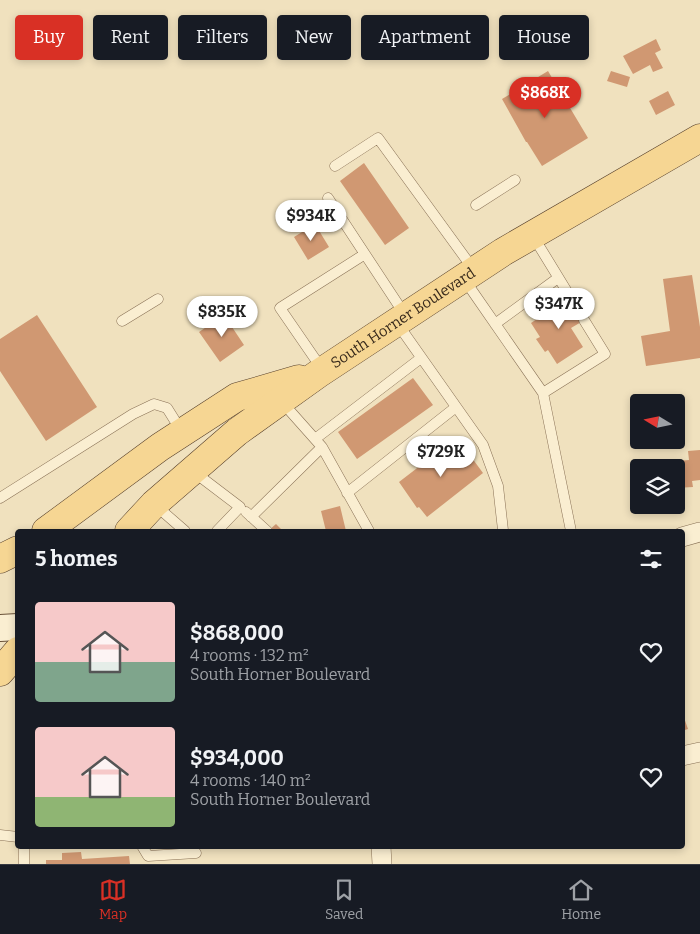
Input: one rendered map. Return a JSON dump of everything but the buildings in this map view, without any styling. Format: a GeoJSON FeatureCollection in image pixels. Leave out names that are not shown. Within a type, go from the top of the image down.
{"type":"FeatureCollection","features":[{"type":"Feature","properties":{"kind":"main road","name":"South Horner Boulevard"},"geometry":{"type":"LineString","coordinates":[[131,529],[154,504],[237,432],[320,372],[532,235],[700,138]]}},
{"type":"Feature","properties":{"kind":"main road"},"geometry":{"type":"LineString","coordinates":[[49,529],[160,447],[237,397],[320,372]]}},
{"type":"Feature","properties":{"kind":"main road"},"geometry":{"type":"LineString","coordinates":[[0,559],[15,552]]}},
{"type":"Feature","properties":{"kind":"main road"},"geometry":{"type":"LineString","coordinates":[[0,672],[15,654]]}},
{"type":"Feature","properties":{"kind":"street"},"geometry":{"type":"LineString","coordinates":[[0,628],[15,627]]}},
{"type":"Feature","properties":{"kind":"street"},"geometry":{"type":"LineString","coordinates":[[685,755],[700,752]]}},
{"type":"Feature","properties":{"kind":"street"},"geometry":{"type":"LineString","coordinates":[[381,849],[382,864]]}},
{"type":"Feature","properties":{"kind":"lane"},"geometry":{"type":"LineString","coordinates":[[335,166],[378,138],[469,274],[495,324],[543,394],[571,529]]}},
{"type":"Feature","properties":{"kind":"lane"},"geometry":{"type":"LineString","coordinates":[[476,205],[515,180]]}},
{"type":"Feature","properties":{"kind":"lane"},"geometry":{"type":"LineString","coordinates":[[328,198],[365,254],[421,358],[483,445],[498,486],[501,529]]}},
{"type":"Feature","properties":{"kind":"lane"},"geometry":{"type":"LineString","coordinates":[[532,235],[574,303]]}},
{"type":"Feature","properties":{"kind":"lane"},"geometry":{"type":"LineString","coordinates":[[320,372],[280,308],[365,254]]}},
{"type":"Feature","properties":{"kind":"lane"},"geometry":{"type":"LineString","coordinates":[[495,324],[558,278]]}},
{"type":"Feature","properties":{"kind":"lane"},"geometry":{"type":"LineString","coordinates":[[122,321],[158,299]]}},
{"type":"Feature","properties":{"kind":"lane"},"geometry":{"type":"LineString","coordinates":[[543,394],[605,354],[584,320]]}},
{"type":"Feature","properties":{"kind":"lane"},"geometry":{"type":"LineString","coordinates":[[251,516],[318,443],[421,358]]}},
{"type":"Feature","properties":{"kind":"lane"},"geometry":{"type":"LineString","coordinates":[[281,400],[318,443],[368,529]]}},
{"type":"Feature","properties":{"kind":"lane"},"geometry":{"type":"LineString","coordinates":[[0,498],[133,414],[154,404],[167,408],[183,432]]}},
{"type":"Feature","properties":{"kind":"lane"},"geometry":{"type":"LineString","coordinates":[[348,493],[456,407]]}},
{"type":"Feature","properties":{"kind":"lane"},"geometry":{"type":"LineString","coordinates":[[193,470],[265,529]]}},
{"type":"Feature","properties":{"kind":"lane"},"geometry":{"type":"LineString","coordinates":[[154,504],[183,529]]}},
{"type":"Feature","properties":{"kind":"lane"},"geometry":{"type":"LineString","coordinates":[[219,529],[240,507]]}},
{"type":"Feature","properties":{"kind":"lane"},"geometry":{"type":"LineString","coordinates":[[0,835],[15,836]]}},
{"type":"Feature","properties":{"kind":"lane"},"geometry":{"type":"LineString","coordinates":[[24,849],[24,864]]}},
{"type":"Feature","properties":{"kind":"lane"},"geometry":{"type":"LineString","coordinates":[[144,849],[148,856],[196,850],[196,864]]}}]}
